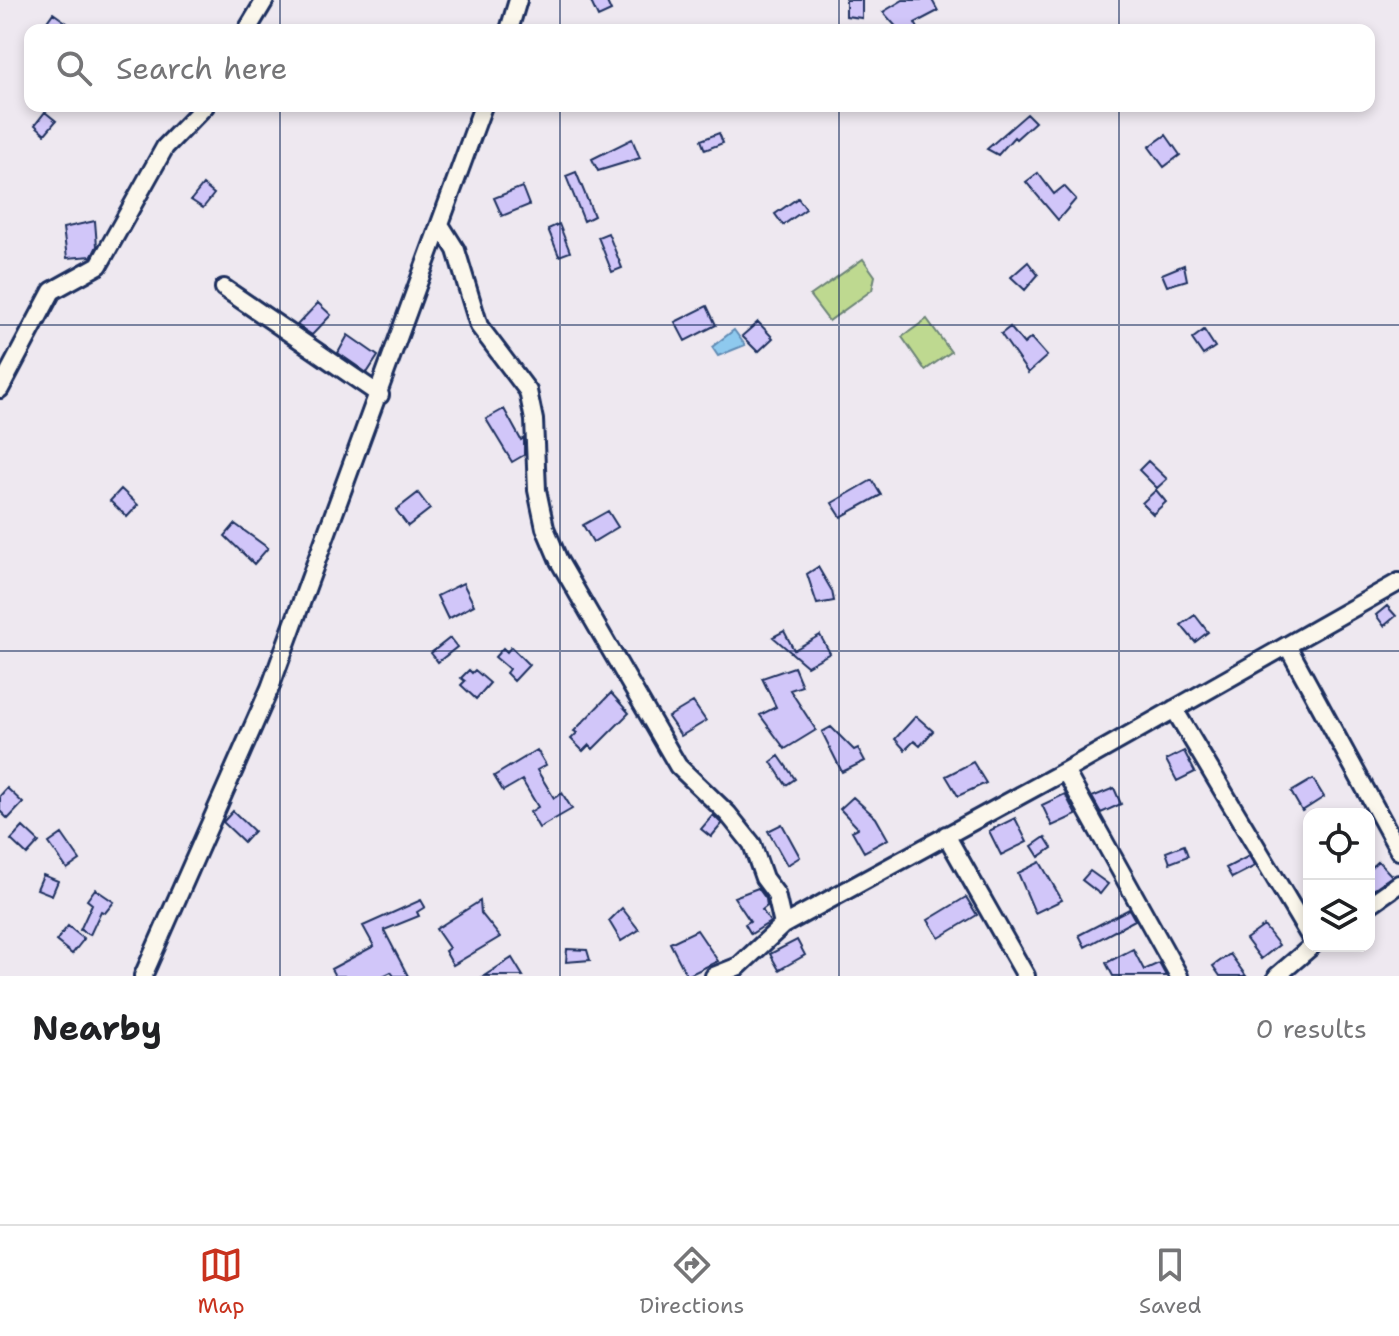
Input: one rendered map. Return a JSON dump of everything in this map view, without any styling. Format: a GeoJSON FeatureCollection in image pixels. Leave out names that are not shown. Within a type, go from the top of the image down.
{"type":"FeatureCollection","features":[{"type":"Feature","properties":{"kind":"street"},"geometry":{"type":"LineString","coordinates":[[251,24],[265,0]]}},
{"type":"Feature","properties":{"kind":"street"},"geometry":{"type":"LineString","coordinates":[[511,24],[518,0]]}},
{"type":"Feature","properties":{"kind":"street"},"geometry":{"type":"LineString","coordinates":[[0,389],[52,291],[99,265],[165,147],[199,112]]}},
{"type":"Feature","properties":{"kind":"street"},"geometry":{"type":"LineString","coordinates":[[143,976],[270,688],[380,395],[481,112]]}},
{"type":"Feature","properties":{"kind":"street"},"geometry":{"type":"LineString","coordinates":[[441,226],[456,250],[479,326],[528,391],[534,420],[537,490],[545,528],[559,561],[608,652],[678,766],[728,814],[752,844],[764,878],[776,894],[783,925]]}},
{"type":"Feature","properties":{"kind":"street"},"geometry":{"type":"LineString","coordinates":[[224,288],[380,395]]}},
{"type":"Feature","properties":{"kind":"street"},"geometry":{"type":"LineString","coordinates":[[714,976],[739,966],[783,925],[1288,647],[1399,582]]}},
{"type":"Feature","properties":{"kind":"street"},"geometry":{"type":"LineString","coordinates":[[1288,647],[1399,851]]}},
{"type":"Feature","properties":{"kind":"street"},"geometry":{"type":"LineString","coordinates":[[1174,709],[1303,925]]}},
{"type":"Feature","properties":{"kind":"street"},"geometry":{"type":"LineString","coordinates":[[1065,771],[1179,976]]}},
{"type":"Feature","properties":{"kind":"street"},"geometry":{"type":"LineString","coordinates":[[946,835],[1026,976]]}},
{"type":"Feature","properties":{"kind":"street"},"geometry":{"type":"LineString","coordinates":[[1375,901],[1399,884]]}},
{"type":"Feature","properties":{"kind":"street"},"geometry":{"type":"LineString","coordinates":[[1277,976],[1305,952]]}},
{"type":"Feature","properties":{"kind":"green space"},"geometry":{"type":"Polygon","coordinates":[[[863,259],[875,276],[872,290],[829,321],[810,296],[863,259]]]}},
{"type":"Feature","properties":{"kind":"green space"},"geometry":{"type":"Polygon","coordinates":[[[927,319],[951,352],[925,370],[902,337],[927,319]]]}},
{"type":"Feature","properties":{"kind":"water"},"geometry":{"type":"Polygon","coordinates":[[[734,330],[745,345],[718,356],[712,347],[734,330]]]}},
{"type":"Feature","properties":{"kind":"building"},"geometry":{"type":"Polygon","coordinates":[[[590,0],[606,0],[611,11],[598,17],[590,0]]]}},
{"type":"Feature","properties":{"kind":"building"},"geometry":{"type":"Polygon","coordinates":[[[846,0],[862,0],[862,18],[846,16],[846,0]]]}},
{"type":"Feature","properties":{"kind":"building"},"geometry":{"type":"Polygon","coordinates":[[[903,0],[932,0],[938,11],[916,24],[894,24],[883,12],[903,0]]]}},
{"type":"Feature","properties":{"kind":"building"},"geometry":{"type":"Polygon","coordinates":[[[53,13],[67,23],[66,24],[45,24],[53,13]]]}},
{"type":"Feature","properties":{"kind":"building"},"geometry":{"type":"Polygon","coordinates":[[[45,112],[56,121],[45,134],[35,125],[45,112]]]}},
{"type":"Feature","properties":{"kind":"building"},"geometry":{"type":"Polygon","coordinates":[[[1027,114],[1035,122],[1016,139],[1014,137],[998,155],[987,149],[1027,114]]]}},
{"type":"Feature","properties":{"kind":"building"},"geometry":{"type":"Polygon","coordinates":[[[719,133],[723,143],[705,150],[701,140],[719,133]]]}},
{"type":"Feature","properties":{"kind":"building"},"geometry":{"type":"Polygon","coordinates":[[[1166,135],[1180,155],[1164,167],[1149,147],[1166,135]]]}},
{"type":"Feature","properties":{"kind":"building"},"geometry":{"type":"Polygon","coordinates":[[[632,139],[640,158],[598,171],[592,159],[632,139]]]}},
{"type":"Feature","properties":{"kind":"building"},"geometry":{"type":"Polygon","coordinates":[[[576,172],[594,216],[584,221],[566,176],[576,172]]]}},
{"type":"Feature","properties":{"kind":"building"},"geometry":{"type":"Polygon","coordinates":[[[1038,173],[1054,194],[1064,186],[1076,199],[1058,220],[1026,182],[1038,173]]]}},
{"type":"Feature","properties":{"kind":"building"},"geometry":{"type":"Polygon","coordinates":[[[203,185],[214,194],[203,208],[191,200],[203,185]]]}},
{"type":"Feature","properties":{"kind":"building"},"geometry":{"type":"Polygon","coordinates":[[[522,187],[529,205],[502,216],[494,198],[522,187]]]}},
{"type":"Feature","properties":{"kind":"building"},"geometry":{"type":"Polygon","coordinates":[[[798,198],[806,209],[783,225],[775,214],[798,198]]]}},
{"type":"Feature","properties":{"kind":"building"},"geometry":{"type":"Polygon","coordinates":[[[95,221],[97,246],[92,256],[67,258],[63,228],[95,221]]]}},
{"type":"Feature","properties":{"kind":"building"},"geometry":{"type":"Polygon","coordinates":[[[559,224],[570,252],[559,256],[548,229],[559,224]]]}},
{"type":"Feature","properties":{"kind":"building"},"geometry":{"type":"Polygon","coordinates":[[[608,233],[622,268],[612,272],[598,237],[608,233]]]}},
{"type":"Feature","properties":{"kind":"building"},"geometry":{"type":"Polygon","coordinates":[[[1028,262],[1038,275],[1025,290],[1011,277],[1028,262]]]}},
{"type":"Feature","properties":{"kind":"building"},"geometry":{"type":"Polygon","coordinates":[[[1184,265],[1187,280],[1167,286],[1162,274],[1184,265]]]}},
{"type":"Feature","properties":{"kind":"building"},"geometry":{"type":"Polygon","coordinates":[[[318,303],[331,315],[312,335],[297,325],[318,303]]]}},
{"type":"Feature","properties":{"kind":"building"},"geometry":{"type":"Polygon","coordinates":[[[707,306],[716,325],[685,341],[675,322],[707,306]]]}},
{"type":"Feature","properties":{"kind":"building"},"geometry":{"type":"Polygon","coordinates":[[[758,322],[773,338],[758,352],[742,336],[758,322]]]}},
{"type":"Feature","properties":{"kind":"building"},"geometry":{"type":"Polygon","coordinates":[[[1010,327],[1024,344],[1031,338],[1047,356],[1028,373],[1001,334],[1010,327]]]}},
{"type":"Feature","properties":{"kind":"building"},"geometry":{"type":"Polygon","coordinates":[[[1204,330],[1215,347],[1203,355],[1192,339],[1204,330]]]}},
{"type":"Feature","properties":{"kind":"building"},"geometry":{"type":"Polygon","coordinates":[[[348,335],[378,356],[367,373],[338,353],[348,335]]]}},
{"type":"Feature","properties":{"kind":"building"},"geometry":{"type":"Polygon","coordinates":[[[504,409],[521,440],[524,438],[524,455],[512,462],[486,419],[504,409]]]}},
{"type":"Feature","properties":{"kind":"building"},"geometry":{"type":"Polygon","coordinates":[[[1148,461],[1167,479],[1157,488],[1139,470],[1148,461]]]}},
{"type":"Feature","properties":{"kind":"building"},"geometry":{"type":"Polygon","coordinates":[[[872,480],[881,495],[841,517],[832,503],[872,480]]]}},
{"type":"Feature","properties":{"kind":"building"},"geometry":{"type":"Polygon","coordinates":[[[121,489],[138,505],[127,517],[110,501],[121,489]]]}},
{"type":"Feature","properties":{"kind":"building"},"geometry":{"type":"Polygon","coordinates":[[[1156,490],[1166,502],[1153,514],[1142,503],[1156,490]]]}},
{"type":"Feature","properties":{"kind":"building"},"geometry":{"type":"Polygon","coordinates":[[[418,493],[430,509],[408,526],[396,510],[418,493]]]}},
{"type":"Feature","properties":{"kind":"building"},"geometry":{"type":"Polygon","coordinates":[[[608,511],[618,527],[593,542],[583,525],[608,511]]]}},
{"type":"Feature","properties":{"kind":"building"},"geometry":{"type":"Polygon","coordinates":[[[235,524],[268,548],[254,564],[225,536],[235,524]]]}},
{"type":"Feature","properties":{"kind":"building"},"geometry":{"type":"Polygon","coordinates":[[[818,567],[832,591],[834,601],[817,604],[807,574],[818,567]]]}},
{"type":"Feature","properties":{"kind":"building"},"geometry":{"type":"Polygon","coordinates":[[[463,583],[474,605],[448,619],[437,596],[463,583]]]}},
{"type":"Feature","properties":{"kind":"building"},"geometry":{"type":"Polygon","coordinates":[[[1387,606],[1396,616],[1384,626],[1376,615],[1387,606]]]}},
{"type":"Feature","properties":{"kind":"building"},"geometry":{"type":"Polygon","coordinates":[[[1195,615],[1208,632],[1195,642],[1181,625],[1195,615]]]}},
{"type":"Feature","properties":{"kind":"building"},"geometry":{"type":"Polygon","coordinates":[[[784,631],[794,650],[820,635],[830,653],[807,666],[773,637],[784,631]]]}},
{"type":"Feature","properties":{"kind":"building"},"geometry":{"type":"Polygon","coordinates":[[[450,638],[457,647],[438,662],[431,653],[450,638]]]}},
{"type":"Feature","properties":{"kind":"building"},"geometry":{"type":"Polygon","coordinates":[[[511,647],[529,665],[514,681],[506,673],[509,669],[495,657],[503,648],[507,652],[511,647]]]}},
{"type":"Feature","properties":{"kind":"building"},"geometry":{"type":"Polygon","coordinates":[[[794,667],[802,686],[790,690],[816,730],[785,749],[760,715],[776,707],[762,678],[794,667]]]}},
{"type":"Feature","properties":{"kind":"building"},"geometry":{"type":"Polygon","coordinates":[[[469,670],[472,673],[475,670],[490,683],[476,699],[461,685],[465,681],[461,678],[469,670]]]}},
{"type":"Feature","properties":{"kind":"building"},"geometry":{"type":"Polygon","coordinates":[[[611,693],[629,713],[593,749],[589,745],[583,751],[571,739],[577,733],[574,731],[611,693]]]}},
{"type":"Feature","properties":{"kind":"building"},"geometry":{"type":"Polygon","coordinates":[[[693,702],[706,721],[681,736],[668,717],[693,702]]]}},
{"type":"Feature","properties":{"kind":"building"},"geometry":{"type":"Polygon","coordinates":[[[916,716],[933,731],[920,746],[914,741],[905,750],[895,739],[916,716]]]}},
{"type":"Feature","properties":{"kind":"building"},"geometry":{"type":"Polygon","coordinates":[[[831,727],[854,750],[858,748],[865,761],[842,772],[822,732],[831,727]]]}},
{"type":"Feature","properties":{"kind":"building"},"geometry":{"type":"Polygon","coordinates":[[[537,750],[546,765],[537,770],[554,798],[562,793],[572,809],[539,828],[530,812],[538,807],[522,780],[503,791],[494,776],[537,750]]]}},
{"type":"Feature","properties":{"kind":"building"},"geometry":{"type":"Polygon","coordinates":[[[1184,751],[1195,772],[1177,781],[1166,760],[1184,751]]]}},
{"type":"Feature","properties":{"kind":"building"},"geometry":{"type":"Polygon","coordinates":[[[779,756],[795,779],[786,785],[771,762],[779,756]]]}},
{"type":"Feature","properties":{"kind":"building"},"geometry":{"type":"Polygon","coordinates":[[[973,762],[986,783],[958,796],[946,776],[973,762]]]}},
{"type":"Feature","properties":{"kind":"building"},"geometry":{"type":"Polygon","coordinates":[[[1313,779],[1324,797],[1302,811],[1291,792],[1313,779]]]}},
{"type":"Feature","properties":{"kind":"building"},"geometry":{"type":"Polygon","coordinates":[[[7,788],[23,803],[8,819],[0,811],[0,796],[7,788]]]}},
{"type":"Feature","properties":{"kind":"building"},"geometry":{"type":"Polygon","coordinates":[[[1114,788],[1121,804],[1101,813],[1092,797],[1114,788]]]}},
{"type":"Feature","properties":{"kind":"building"},"geometry":{"type":"Polygon","coordinates":[[[1065,794],[1076,815],[1052,826],[1042,805],[1065,794]]]}},
{"type":"Feature","properties":{"kind":"building"},"geometry":{"type":"Polygon","coordinates":[[[853,797],[876,818],[888,839],[864,852],[852,831],[858,828],[840,809],[853,797]]]}},
{"type":"Feature","properties":{"kind":"building"},"geometry":{"type":"Polygon","coordinates":[[[233,811],[254,831],[244,842],[223,822],[233,811]]]}},
{"type":"Feature","properties":{"kind":"building"},"geometry":{"type":"Polygon","coordinates":[[[713,815],[722,824],[711,837],[701,829],[713,815]]]}},
{"type":"Feature","properties":{"kind":"building"},"geometry":{"type":"Polygon","coordinates":[[[1015,818],[1027,842],[1001,855],[989,831],[1015,818]]]}},
{"type":"Feature","properties":{"kind":"building"},"geometry":{"type":"Polygon","coordinates":[[[782,824],[800,857],[787,865],[768,831],[782,824]]]}},
{"type":"Feature","properties":{"kind":"building"},"geometry":{"type":"Polygon","coordinates":[[[23,827],[39,842],[27,855],[11,840],[23,827]]]}},
{"type":"Feature","properties":{"kind":"building"},"geometry":{"type":"Polygon","coordinates":[[[62,834],[80,860],[67,869],[49,843],[62,834]]]}},
{"type":"Feature","properties":{"kind":"building"},"geometry":{"type":"Polygon","coordinates":[[[1045,837],[1052,848],[1039,857],[1032,846],[1045,837]]]}},
{"type":"Feature","properties":{"kind":"building"},"geometry":{"type":"Polygon","coordinates":[[[1184,845],[1188,856],[1170,863],[1166,852],[1184,845]]]}},
{"type":"Feature","properties":{"kind":"building"},"geometry":{"type":"Polygon","coordinates":[[[1249,856],[1255,866],[1232,878],[1226,868],[1249,856]]]}},
{"type":"Feature","properties":{"kind":"building"},"geometry":{"type":"Polygon","coordinates":[[[1378,861],[1392,876],[1375,888],[1375,880],[1375,864],[1378,861]]]}},
{"type":"Feature","properties":{"kind":"building"},"geometry":{"type":"Polygon","coordinates":[[[1040,862],[1062,900],[1035,913],[1018,873],[1040,862]]]}},
{"type":"Feature","properties":{"kind":"building"},"geometry":{"type":"Polygon","coordinates":[[[1090,871],[1108,884],[1100,894],[1082,880],[1090,871]]]}},
{"type":"Feature","properties":{"kind":"building"},"geometry":{"type":"Polygon","coordinates":[[[43,875],[58,881],[52,895],[37,889],[43,875]]]}},
{"type":"Feature","properties":{"kind":"building"},"geometry":{"type":"Polygon","coordinates":[[[758,888],[766,899],[767,906],[762,910],[770,922],[751,934],[745,924],[750,921],[734,897],[758,888]]]}},
{"type":"Feature","properties":{"kind":"building"},"geometry":{"type":"Polygon","coordinates":[[[95,889],[114,902],[105,913],[101,911],[90,935],[80,930],[92,904],[87,900],[95,889]]]}},
{"type":"Feature","properties":{"kind":"building"},"geometry":{"type":"Polygon","coordinates":[[[966,897],[977,915],[939,938],[928,920],[966,897]]]}},
{"type":"Feature","properties":{"kind":"building"},"geometry":{"type":"Polygon","coordinates":[[[421,900],[425,907],[417,912],[419,916],[384,930],[408,976],[394,976],[391,972],[383,976],[335,976],[331,969],[374,946],[363,926],[421,900]]]}},
{"type":"Feature","properties":{"kind":"building"},"geometry":{"type":"Polygon","coordinates":[[[480,901],[481,913],[500,937],[453,965],[445,951],[449,948],[436,929],[480,901]]]}},
{"type":"Feature","properties":{"kind":"building"},"geometry":{"type":"Polygon","coordinates":[[[622,908],[639,930],[621,941],[609,921],[622,908]]]}},
{"type":"Feature","properties":{"kind":"building"},"geometry":{"type":"Polygon","coordinates":[[[1129,909],[1135,920],[1085,947],[1079,935],[1129,909]]]}},
{"type":"Feature","properties":{"kind":"building"},"geometry":{"type":"Polygon","coordinates":[[[68,926],[84,939],[72,954],[56,941],[68,926]]]}},
{"type":"Feature","properties":{"kind":"building"},"geometry":{"type":"Polygon","coordinates":[[[1264,926],[1279,945],[1261,959],[1246,939],[1264,926]]]}},
{"type":"Feature","properties":{"kind":"building"},"geometry":{"type":"Polygon","coordinates":[[[697,930],[718,961],[687,976],[670,943],[697,930]]]}},
{"type":"Feature","properties":{"kind":"building"},"geometry":{"type":"Polygon","coordinates":[[[797,940],[805,955],[779,970],[770,954],[797,940]]]}},
{"type":"Feature","properties":{"kind":"building"},"geometry":{"type":"Polygon","coordinates":[[[567,949],[587,950],[590,960],[566,962],[567,949]]]}},
{"type":"Feature","properties":{"kind":"building"},"geometry":{"type":"Polygon","coordinates":[[[1133,949],[1144,970],[1159,963],[1166,976],[1113,976],[1106,963],[1133,949]]]}},
{"type":"Feature","properties":{"kind":"building"},"geometry":{"type":"Polygon","coordinates":[[[1230,954],[1246,976],[1220,976],[1213,966],[1230,954]]]}},
{"type":"Feature","properties":{"kind":"building"},"geometry":{"type":"Polygon","coordinates":[[[512,958],[523,976],[484,976],[512,958]]]}}]}
